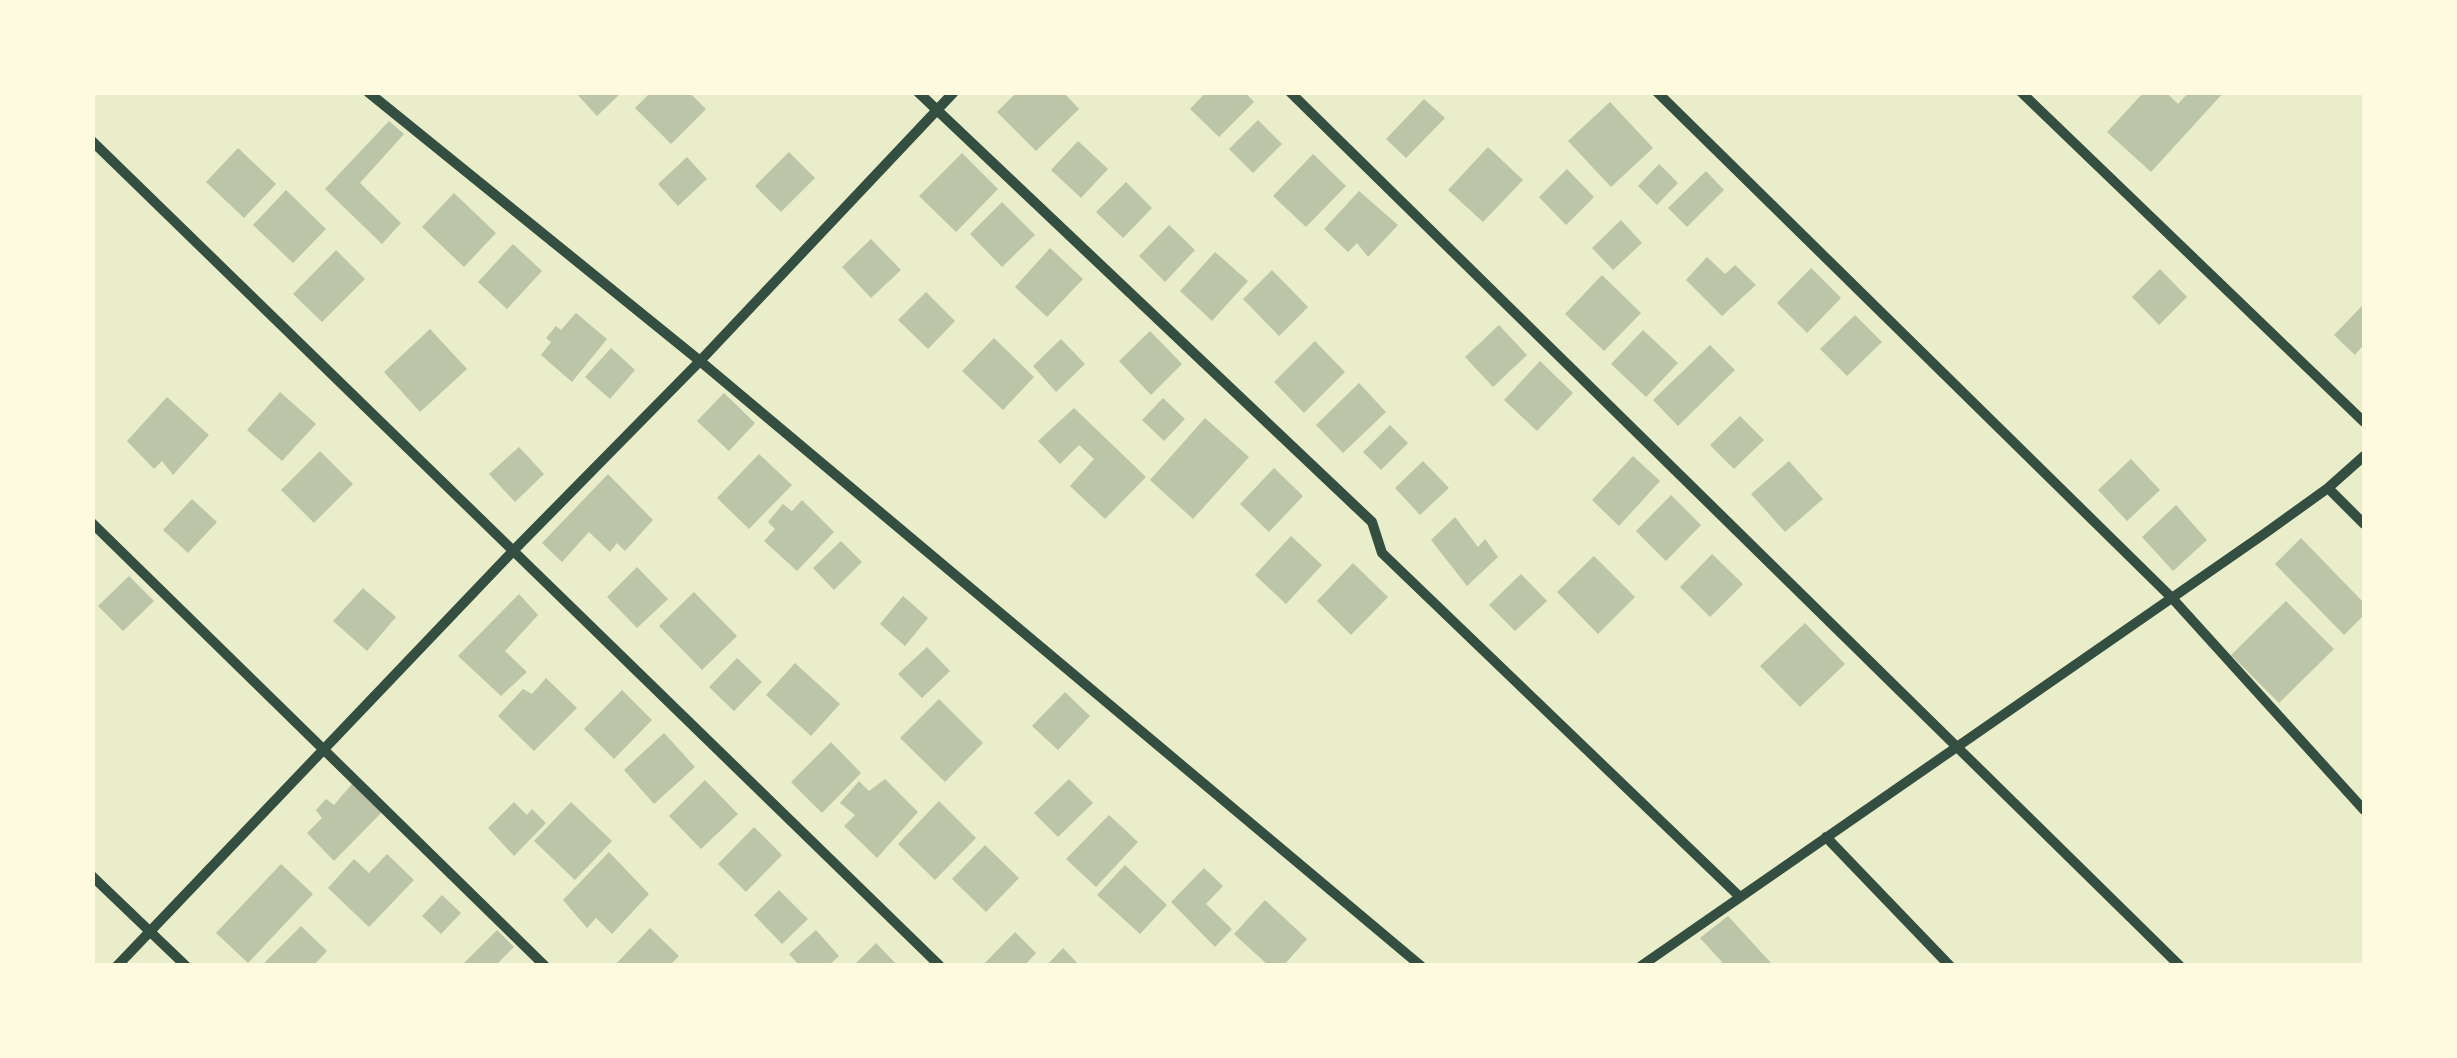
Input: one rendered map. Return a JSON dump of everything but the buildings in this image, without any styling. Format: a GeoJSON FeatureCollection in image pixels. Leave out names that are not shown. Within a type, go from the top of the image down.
{"type":"FeatureCollection","features":[{"type":"Feature","properties":{"kind":"street"},"geometry":{"type":"LineString","coordinates":[[368,92],[700,362],[1420,966]]}},
{"type":"Feature","properties":{"kind":"street"},"geometry":{"type":"LineString","coordinates":[[918,92],[1372,522],[1382,553],[1740,898]]}},
{"type":"Feature","properties":{"kind":"street"},"geometry":{"type":"LineString","coordinates":[[117,966],[514,550],[700,362],[954,92]]}},
{"type":"Feature","properties":{"kind":"street"},"geometry":{"type":"LineString","coordinates":[[1290,92],[2180,966]]}},
{"type":"Feature","properties":{"kind":"street"},"geometry":{"type":"LineString","coordinates":[[1656,92],[2172,598],[2364,810]]}},
{"type":"Feature","properties":{"kind":"street"},"geometry":{"type":"LineString","coordinates":[[2021,92],[2364,422]]}},
{"type":"Feature","properties":{"kind":"street"},"geometry":{"type":"LineString","coordinates":[[92,141],[940,966]]}},
{"type":"Feature","properties":{"kind":"street"},"geometry":{"type":"LineString","coordinates":[[1641,966],[2328,488],[2364,456]]}},
{"type":"Feature","properties":{"kind":"street"},"geometry":{"type":"LineString","coordinates":[[2328,488],[2364,524]]}},
{"type":"Feature","properties":{"kind":"street"},"geometry":{"type":"LineString","coordinates":[[92,523],[545,966]]}},
{"type":"Feature","properties":{"kind":"street"},"geometry":{"type":"LineString","coordinates":[[1826,837],[1950,966]]}},
{"type":"Feature","properties":{"kind":"street"},"geometry":{"type":"LineString","coordinates":[[92,876],[186,966]]}}]}
